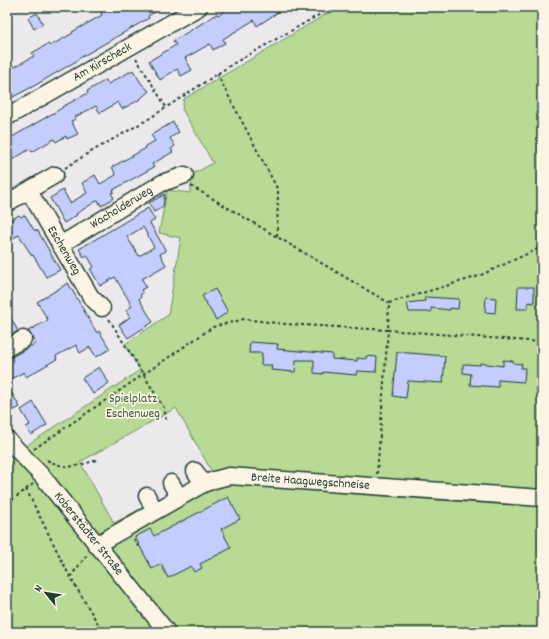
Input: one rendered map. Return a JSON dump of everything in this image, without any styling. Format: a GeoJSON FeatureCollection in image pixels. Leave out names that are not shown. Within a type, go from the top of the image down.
{"type":"FeatureCollection","features":[{"type":"Feature","properties":{"kind":"street","name":"Am Kirscheck"},"geometry":{"type":"LineString","coordinates":[[7,117],[198,7]]}},
{"type":"Feature","properties":{"kind":"street"},"geometry":{"type":"LineString","coordinates":[[7,203],[55,175]]}},
{"type":"Feature","properties":{"kind":"street","name":"Wacholderweg"},"geometry":{"type":"LineString","coordinates":[[60,245],[162,183],[185,175]]}},
{"type":"Feature","properties":{"kind":"street","name":"Eschenweg"},"geometry":{"type":"LineString","coordinates":[[29,191],[91,297],[102,308]]}},
{"type":"Feature","properties":{"kind":"street"},"geometry":{"type":"LineString","coordinates":[[7,348],[24,339]]}},
{"type":"Feature","properties":{"kind":"street","name":"Koberstädter Straße"},"geometry":{"type":"LineString","coordinates":[[7,439],[43,477],[166,632]]}},
{"type":"Feature","properties":{"kind":"street","name":"Breite Haagwegschneise"},"geometry":{"type":"LineString","coordinates":[[96,545],[179,497],[199,478],[214,480],[229,476],[542,498]]}},
{"type":"Feature","properties":{"kind":"street"},"geometry":{"type":"LineString","coordinates":[[171,483],[179,497]]}},
{"type":"Feature","properties":{"kind":"street"},"geometry":{"type":"LineString","coordinates":[[147,496],[155,511]]}},
{"type":"Feature","properties":{"kind":"path"},"geometry":{"type":"LineString","coordinates":[[55,175],[87,154],[147,120],[217,74],[333,7]]}},
{"type":"Feature","properties":{"kind":"path"},"geometry":{"type":"LineString","coordinates":[[129,47],[166,107]]}},
{"type":"Feature","properties":{"kind":"path"},"geometry":{"type":"LineString","coordinates":[[217,74],[278,190],[277,238]]}},
{"type":"Feature","properties":{"kind":"path"},"geometry":{"type":"LineString","coordinates":[[185,175],[191,187],[390,303],[479,276],[542,247]]}},
{"type":"Feature","properties":{"kind":"path"},"geometry":{"type":"LineString","coordinates":[[538,262],[542,263]]}},
{"type":"Feature","properties":{"kind":"path"},"geometry":{"type":"LineString","coordinates":[[376,487],[390,303]]}},
{"type":"Feature","properties":{"kind":"path"},"geometry":{"type":"LineString","coordinates":[[102,308],[164,408],[166,420]]}},
{"type":"Feature","properties":{"kind":"path"},"geometry":{"type":"LineString","coordinates":[[23,456],[213,327],[244,319],[285,324],[388,330],[542,342]]}},
{"type":"Feature","properties":{"kind":"path"},"geometry":{"type":"LineString","coordinates":[[41,458],[63,467],[75,467],[96,460]]}},
{"type":"Feature","properties":{"kind":"path"},"geometry":{"type":"LineString","coordinates":[[7,504],[26,488],[70,577],[103,632]]}},
{"type":"Feature","properties":{"kind":"path"},"geometry":{"type":"LineString","coordinates":[[70,577],[96,545]]}},
{"type":"Feature","properties":{"kind":"green space","name":"Spielplatz Eschenweg"},"geometry":{"type":"Polygon","coordinates":[[[338,7],[542,7],[542,632],[7,632],[7,466],[29,444],[140,370],[125,344],[168,315],[181,238],[159,233],[167,190],[190,193],[193,174],[213,163],[182,109],[184,99],[338,7]],[[176,408],[80,462],[114,523],[194,480],[212,472],[176,408]]]}},
{"type":"Feature","properties":{"kind":"building"},"geometry":{"type":"Polygon","coordinates":[[[110,7],[164,7],[148,16],[149,18],[34,86],[7,100],[7,71],[34,56],[32,53],[48,44],[50,46],[102,15],[101,12],[110,7]]]}},
{"type":"Feature","properties":{"kind":"building"},"geometry":{"type":"Polygon","coordinates":[[[232,7],[286,7],[257,26],[254,20],[223,39],[225,43],[213,50],[210,44],[185,58],[192,70],[181,76],[177,69],[160,80],[149,61],[176,45],[173,41],[217,14],[218,15],[232,7]]]}},
{"type":"Feature","properties":{"kind":"building"},"geometry":{"type":"Polygon","coordinates":[[[37,13],[43,24],[34,29],[28,18],[37,13]]]}},
{"type":"Feature","properties":{"kind":"building"},"geometry":{"type":"Polygon","coordinates":[[[133,70],[141,83],[149,91],[139,100],[122,109],[118,102],[100,113],[96,106],[75,117],[76,119],[71,121],[78,134],[67,139],[66,136],[56,142],[54,139],[32,152],[30,149],[7,163],[7,140],[88,93],[87,91],[106,80],[108,84],[133,70]]]}},
{"type":"Feature","properties":{"kind":"building"},"geometry":{"type":"Polygon","coordinates":[[[173,122],[179,132],[170,138],[175,146],[171,149],[173,152],[152,164],[154,167],[113,190],[114,192],[111,193],[114,198],[101,206],[98,200],[64,223],[50,198],[63,190],[70,203],[87,193],[82,183],[95,175],[100,184],[116,175],[112,167],[146,148],[145,146],[155,141],[151,135],[173,122]]]}},
{"type":"Feature","properties":{"kind":"building"},"geometry":{"type":"Polygon","coordinates":[[[165,194],[163,207],[154,212],[149,203],[165,194]]]}},
{"type":"Feature","properties":{"kind":"building"},"geometry":{"type":"Polygon","coordinates":[[[148,208],[155,220],[150,223],[166,251],[160,254],[166,265],[142,279],[146,287],[141,290],[143,293],[140,295],[141,297],[139,299],[153,322],[128,338],[119,325],[130,317],[126,310],[132,306],[115,277],[100,286],[90,269],[94,267],[87,255],[84,257],[79,249],[148,208]],[[143,227],[127,237],[139,256],[154,247],[143,227]]]}},
{"type":"Feature","properties":{"kind":"building"},"geometry":{"type":"Polygon","coordinates":[[[19,215],[21,217],[25,215],[34,230],[38,231],[60,270],[46,277],[19,235],[7,241],[7,222],[19,215]]]}},
{"type":"Feature","properties":{"kind":"building"},"geometry":{"type":"Polygon","coordinates":[[[68,283],[97,333],[99,331],[110,349],[96,357],[90,347],[80,353],[76,345],[56,356],[57,359],[26,377],[24,372],[7,381],[7,360],[36,343],[28,331],[48,320],[37,302],[68,283]]]}},
{"type":"Feature","properties":{"kind":"building"},"geometry":{"type":"Polygon","coordinates":[[[518,287],[534,287],[534,303],[528,302],[528,309],[517,309],[518,287]]]}},
{"type":"Feature","properties":{"kind":"building"},"geometry":{"type":"Polygon","coordinates":[[[215,289],[228,312],[216,320],[202,296],[215,289]]]}},
{"type":"Feature","properties":{"kind":"building"},"geometry":{"type":"Polygon","coordinates":[[[425,297],[459,299],[458,309],[450,308],[450,310],[431,308],[431,312],[409,312],[407,303],[425,301],[425,297]]]}},
{"type":"Feature","properties":{"kind":"building"},"geometry":{"type":"Polygon","coordinates":[[[486,297],[496,298],[495,313],[485,312],[486,297]]]}},
{"type":"Feature","properties":{"kind":"building"},"geometry":{"type":"Polygon","coordinates":[[[7,311],[18,331],[7,337],[7,311]]]}},
{"type":"Feature","properties":{"kind":"building"},"geometry":{"type":"Polygon","coordinates":[[[250,342],[278,344],[277,349],[332,354],[332,359],[357,361],[357,358],[366,359],[366,356],[377,357],[376,372],[357,371],[356,375],[323,372],[323,374],[314,373],[314,360],[296,360],[295,372],[271,370],[272,365],[261,365],[262,353],[249,353],[250,342]]]}},
{"type":"Feature","properties":{"kind":"building"},"geometry":{"type":"Polygon","coordinates":[[[397,352],[445,356],[443,383],[408,381],[406,398],[393,396],[397,352]]]}},
{"type":"Feature","properties":{"kind":"building"},"geometry":{"type":"Polygon","coordinates":[[[503,360],[522,364],[521,368],[525,368],[524,382],[498,380],[498,387],[470,385],[471,374],[463,373],[463,364],[480,365],[480,363],[503,366],[503,360]]]}},
{"type":"Feature","properties":{"kind":"building"},"geometry":{"type":"Polygon","coordinates":[[[99,367],[109,383],[93,394],[82,378],[99,367]]]}},
{"type":"Feature","properties":{"kind":"building"},"geometry":{"type":"Polygon","coordinates":[[[7,385],[20,407],[7,414],[7,385]]]}},
{"type":"Feature","properties":{"kind":"building"},"geometry":{"type":"Polygon","coordinates":[[[33,402],[47,425],[31,435],[26,427],[30,425],[21,410],[33,402]]]}},
{"type":"Feature","properties":{"kind":"building"},"geometry":{"type":"Polygon","coordinates":[[[228,497],[240,519],[221,529],[231,548],[200,564],[202,568],[194,572],[191,566],[168,578],[161,564],[152,569],[135,537],[150,529],[154,536],[228,497]]]}}]}
